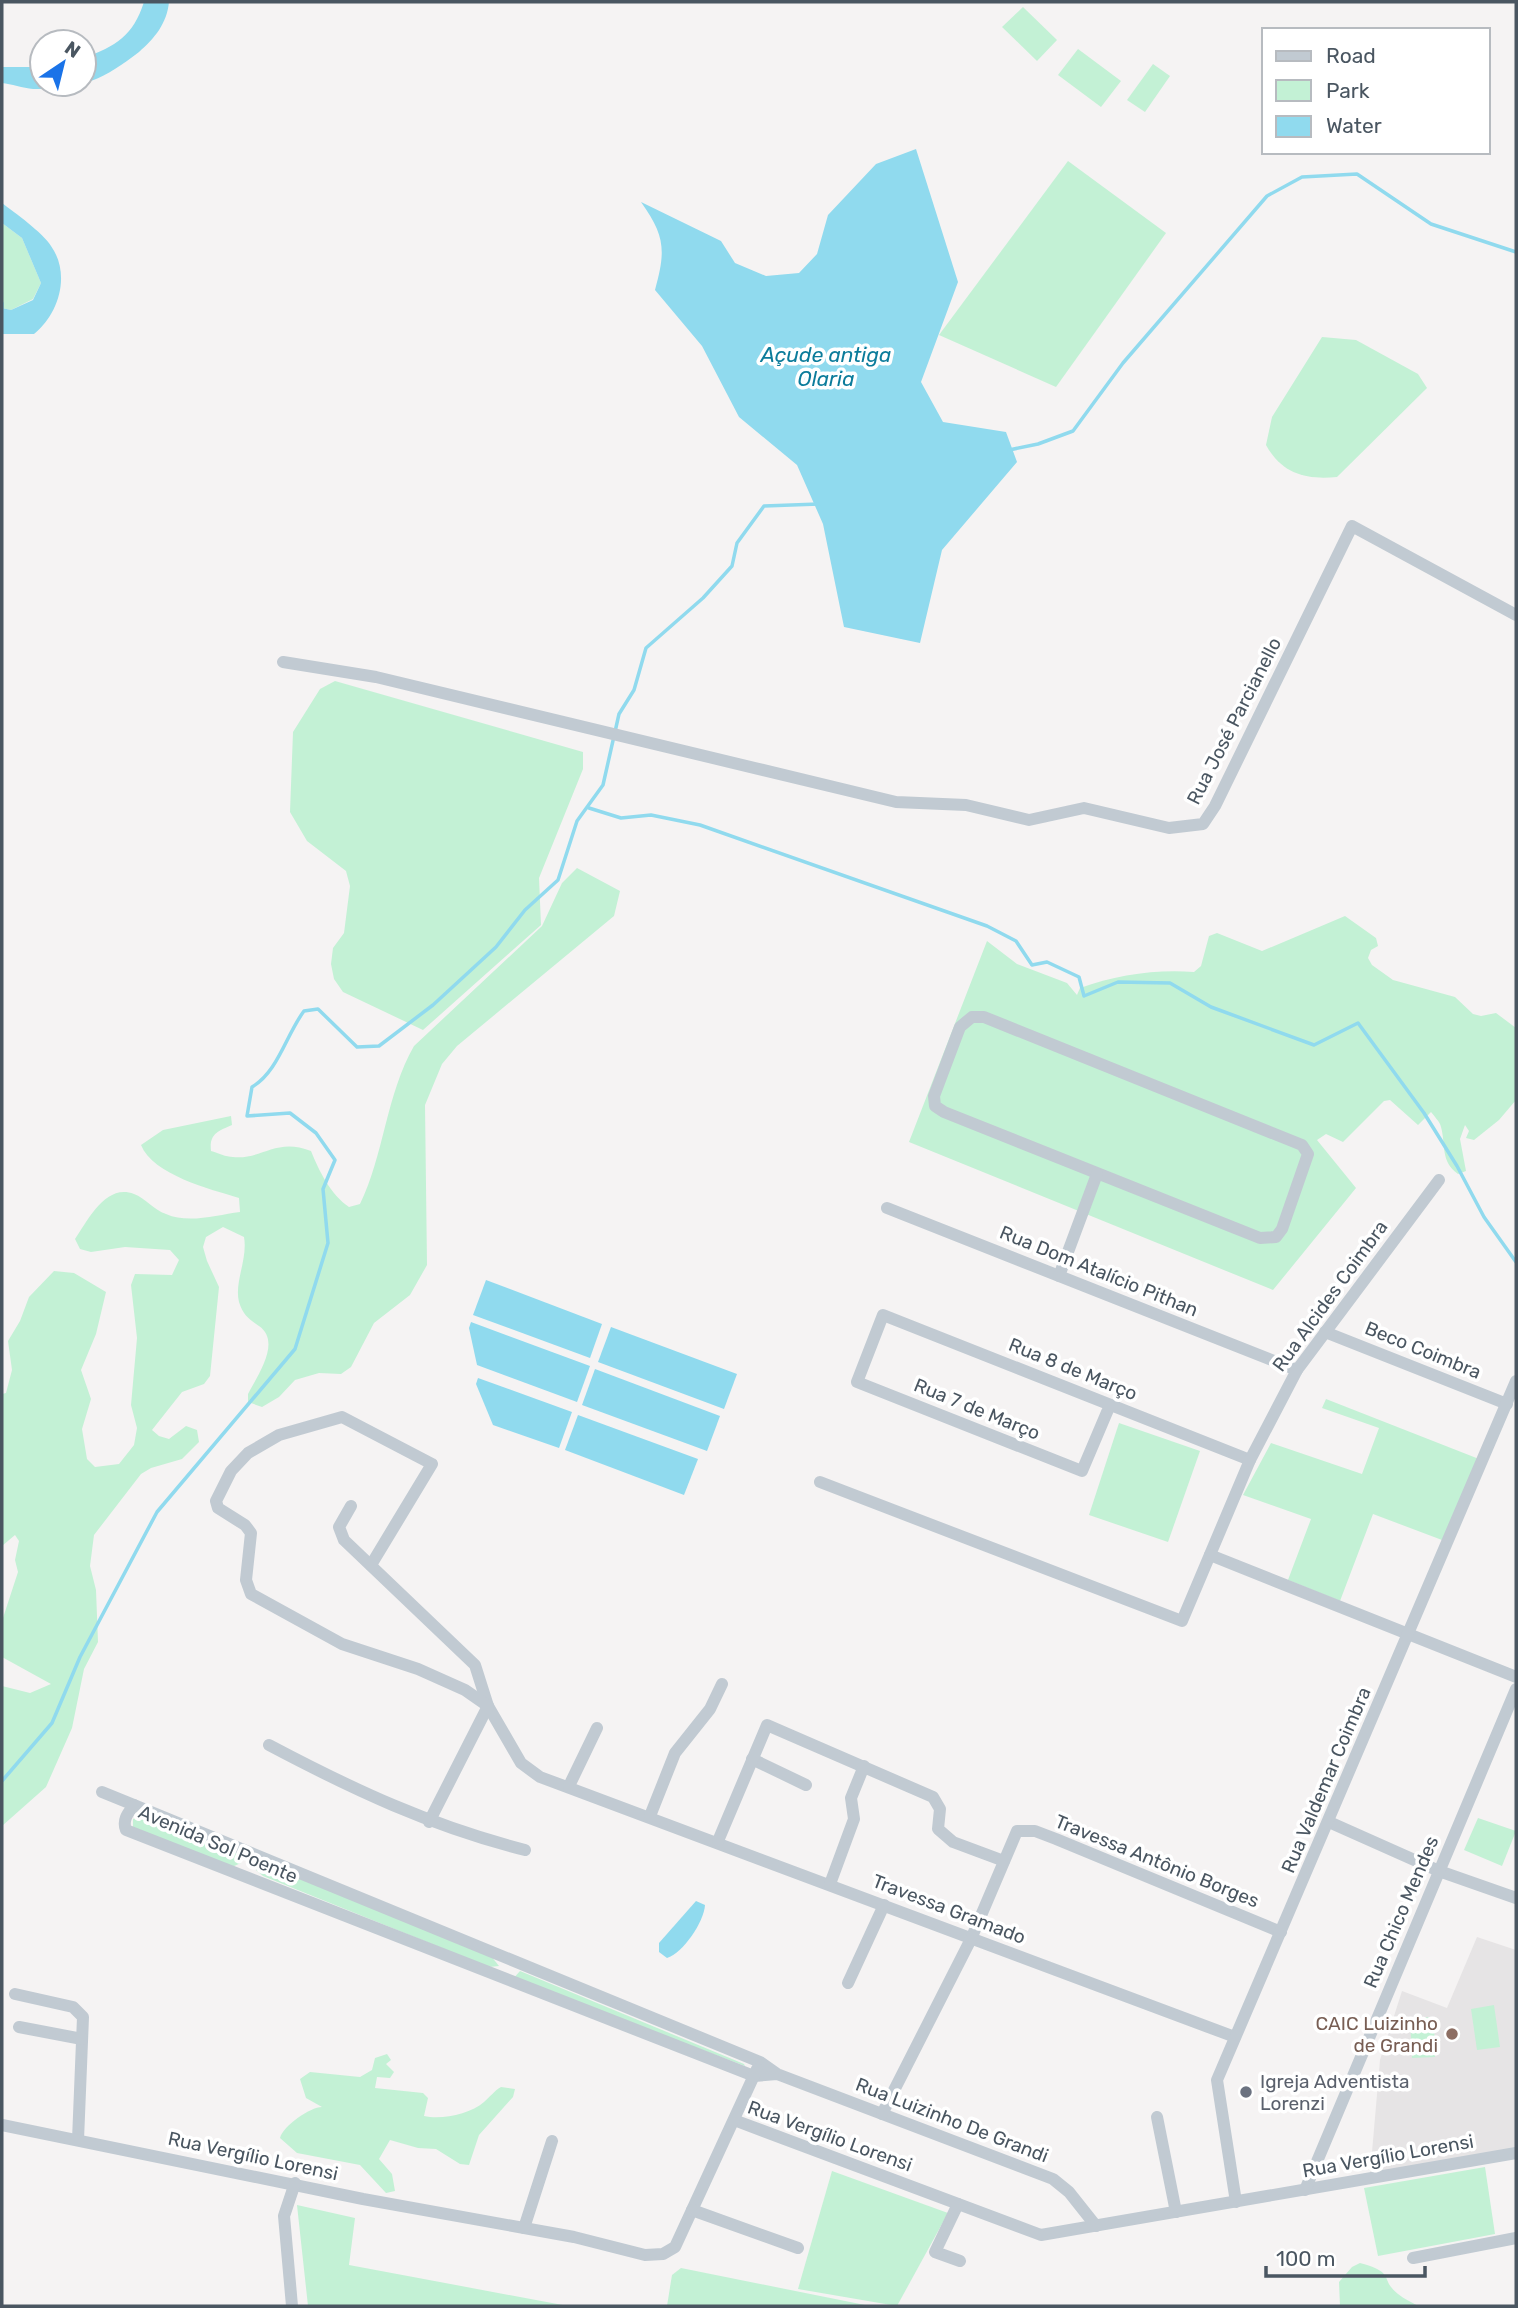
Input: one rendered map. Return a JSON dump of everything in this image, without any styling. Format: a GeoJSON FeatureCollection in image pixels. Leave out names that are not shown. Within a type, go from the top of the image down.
{"type":"FeatureCollection","features":[{"type":"Feature","properties":{"kind":"street","name":"Rua José Parcianello"},"geometry":{"type":"LineString","coordinates":[[284,662],[376,677],[896,802],[966,805],[1029,820],[1084,808],[1169,828],[1203,824],[1215,806],[1352,526],[1516,615]]}},
{"type":"Feature","properties":{"kind":"street"},"geometry":{"type":"LineString","coordinates":[[972,1017],[985,1017],[1294,1140],[1308,1154],[1282,1229],[1276,1237],[1260,1238],[1097,1174],[935,1106],[934,1096],[960,1027],[972,1017]]}},
{"type":"Feature","properties":{"kind":"street"},"geometry":{"type":"LineString","coordinates":[[1059,1276],[1097,1174]]}},
{"type":"Feature","properties":{"kind":"street","name":"Rua Alcides Coimbra"},"geometry":{"type":"LineString","coordinates":[[820,1482],[1182,1621],[1250,1460],[1297,1370],[1439,1180]]}},
{"type":"Feature","properties":{"kind":"street","name":"Rua Dom Atalício Pithan"},"geometry":{"type":"LineString","coordinates":[[887,1208],[1297,1370]]}},
{"type":"Feature","properties":{"kind":"street","name":"Rua 8 de Março"},"geometry":{"type":"LineString","coordinates":[[883,1315],[1250,1460]]}},
{"type":"Feature","properties":{"kind":"street","name":"Rua 7 de Março"},"geometry":{"type":"LineString","coordinates":[[883,1315],[857,1382],[1082,1471],[1110,1405]]}},
{"type":"Feature","properties":{"kind":"street","name":"Beco Coimbra"},"geometry":{"type":"LineString","coordinates":[[1325,1332],[1507,1404]]}},
{"type":"Feature","properties":{"kind":"street","name":"Rua Valdemar Coimbra"},"geometry":{"type":"LineString","coordinates":[[1236,2202],[1217,2080],[1410,1636],[1516,1381]]}},
{"type":"Feature","properties":{"kind":"street"},"geometry":{"type":"LineString","coordinates":[[371,1565],[432,1464],[342,1417],[300,1432],[279,1435],[248,1453],[231,1471],[216,1501],[218,1508],[246,1525],[251,1533],[246,1580],[251,1594],[342,1644],[418,1669],[465,1690],[488,1706]]}},
{"type":"Feature","properties":{"kind":"street"},"geometry":{"type":"LineString","coordinates":[[351,1506],[339,1527],[340,1534],[475,1665],[488,1706],[429,1822]]}},
{"type":"Feature","properties":{"kind":"street"},"geometry":{"type":"LineString","coordinates":[[1210,1555],[1516,1677]]}},
{"type":"Feature","properties":{"kind":"street"},"geometry":{"type":"LineString","coordinates":[[650,1816],[675,1753],[710,1709],[722,1684]]}},
{"type":"Feature","properties":{"kind":"street","name":"Rua Chico Mendes"},"geometry":{"type":"LineString","coordinates":[[1305,2190],[1516,1689]]}},
{"type":"Feature","properties":{"kind":"street","name":"Travessa Gramado"},"geometry":{"type":"LineString","coordinates":[[488,1706],[521,1763],[541,1777],[1236,2037]]}},
{"type":"Feature","properties":{"kind":"street"},"geometry":{"type":"LineString","coordinates":[[718,1842],[767,1725],[933,1797],[940,1809],[938,1829],[953,1842],[1004,1861],[971,1939],[882,2114]]}},
{"type":"Feature","properties":{"kind":"street"},"geometry":{"type":"LineString","coordinates":[[569,1786],[597,1728]]}},
{"type":"Feature","properties":{"kind":"street"},"geometry":{"type":"LineString","coordinates":[[269,1745],[366,1796],[429,1822],[526,1850]]}},
{"type":"Feature","properties":{"kind":"street"},"geometry":{"type":"LineString","coordinates":[[752,1759],[806,1785]]}},
{"type":"Feature","properties":{"kind":"street"},"geometry":{"type":"LineString","coordinates":[[830,1884],[854,1819],[851,1798],[864,1766]]}},
{"type":"Feature","properties":{"kind":"street"},"geometry":{"type":"LineString","coordinates":[[102,1792],[134,1805]]}},
{"type":"Feature","properties":{"kind":"street","name":"Avenida Sol Poente"},"geometry":{"type":"LineString","coordinates":[[754,2076],[126,1830],[124,1824],[134,1805],[760,2063]]}},
{"type":"Feature","properties":{"kind":"street"},"geometry":{"type":"LineString","coordinates":[[1329,1822],[1439,1871],[1516,1898]]}},
{"type":"Feature","properties":{"kind":"street","name":"Travessa Antônio Borges"},"geometry":{"type":"LineString","coordinates":[[1004,1861],[1017,1830],[1035,1831],[1281,1932]]}},
{"type":"Feature","properties":{"kind":"street"},"geometry":{"type":"LineString","coordinates":[[248,1878],[256,1855]]}},
{"type":"Feature","properties":{"kind":"street"},"geometry":{"type":"LineString","coordinates":[[848,1983],[884,1905]]}},
{"type":"Feature","properties":{"kind":"street"},"geometry":{"type":"LineString","coordinates":[[504,1978],[513,1961]]}},
{"type":"Feature","properties":{"kind":"street"},"geometry":{"type":"LineString","coordinates":[[15,1994],[79,2010],[83,2017],[78,2140]]}},
{"type":"Feature","properties":{"kind":"street"},"geometry":{"type":"LineString","coordinates":[[19,2027],[82,2039]]}},
{"type":"Feature","properties":{"kind":"street"},"geometry":{"type":"LineString","coordinates":[[734,2120],[760,2063]]}},
{"type":"Feature","properties":{"kind":"street","name":"Rua Luizinho De Grandi"},"geometry":{"type":"LineString","coordinates":[[760,2063],[777,2074],[1053,2179],[1069,2192],[1096,2225]]}},
{"type":"Feature","properties":{"kind":"street","name":"Rua Luizinho De Grandi"},"geometry":{"type":"LineString","coordinates":[[754,2076],[777,2074]]}},
{"type":"Feature","properties":{"kind":"street"},"geometry":{"type":"LineString","coordinates":[[1157,2117],[1176,2212]]}},
{"type":"Feature","properties":{"kind":"street","name":"Rua Vergílio Lorensi"},"geometry":{"type":"LineString","coordinates":[[2,2124],[363,2199],[524,2228],[645,2255],[663,2254],[675,2247],[734,2120],[1041,2235],[1516,2153]]}},
{"type":"Feature","properties":{"kind":"street"},"geometry":{"type":"LineString","coordinates":[[524,2228],[552,2141]]}},
{"type":"Feature","properties":{"kind":"street"},"geometry":{"type":"LineString","coordinates":[[292,2306],[284,2216],[295,2183]]}},
{"type":"Feature","properties":{"kind":"street"},"geometry":{"type":"LineString","coordinates":[[958,2204],[934,2249],[936,2254],[960,2261]]}},
{"type":"Feature","properties":{"kind":"street"},"geometry":{"type":"LineString","coordinates":[[692,2210],[798,2248]]}},
{"type":"Feature","properties":{"kind":"street"},"geometry":{"type":"LineString","coordinates":[[1412,2258],[1516,2238]]}},
{"type":"Feature","properties":{"kind":"shaded area","name":"CAIC Luizinho de Grandi"},"geometry":{"type":"Polygon","coordinates":[[[1477,1937],[1516,1950],[1516,2148],[1370,2175],[1380,2060],[1402,1991],[1447,2008],[1477,1937]]]}},
{"type":"Feature","properties":{"kind":"green space"},"geometry":{"type":"Polygon","coordinates":[[[1023,7],[1057,40],[1037,61],[1002,27],[1023,7]]]}},
{"type":"Feature","properties":{"kind":"green space"},"geometry":{"type":"Polygon","coordinates":[[[1078,49],[1121,81],[1101,107],[1058,75],[1078,49]]]}},
{"type":"Feature","properties":{"kind":"green space"},"geometry":{"type":"Polygon","coordinates":[[[1153,64],[1170,76],[1145,112],[1127,100],[1153,64]]]}},
{"type":"Feature","properties":{"kind":"green space"},"geometry":{"type":"Polygon","coordinates":[[[1068,161],[1166,233],[1056,387],[939,335],[1068,161]]]}},
{"type":"Feature","properties":{"kind":"green space"},"geometry":{"type":"Polygon","coordinates":[[[2,223],[22,238],[41,283],[33,299],[11,310],[2,308],[2,223]]]}},
{"type":"Feature","properties":{"kind":"green space"},"geometry":{"type":"Polygon","coordinates":[[[1322,337],[1356,340],[1418,374],[1427,388],[1337,477],[1305,476],[1287,469],[1266,445],[1272,417],[1322,337]]]}},
{"type":"Feature","properties":{"kind":"green space"},"geometry":{"type":"Polygon","coordinates":[[[335,681],[583,752],[583,769],[539,878],[541,925],[423,1030],[343,992],[334,979],[331,964],[333,948],[344,933],[350,886],[346,871],[307,841],[290,812],[293,732],[320,689],[335,681]]]}},
{"type":"Feature","properties":{"kind":"green space"},"geometry":{"type":"Polygon","coordinates":[[[577,868],[620,891],[614,916],[457,1046],[442,1064],[425,1105],[427,1265],[410,1295],[374,1323],[351,1367],[341,1374],[319,1373],[295,1380],[279,1397],[262,1407],[248,1402],[248,1394],[266,1359],[268,1341],[266,1333],[247,1316],[239,1302],[238,1287],[244,1237],[223,1227],[206,1237],[203,1247],[219,1287],[210,1376],[204,1384],[182,1392],[152,1430],[169,1439],[186,1426],[197,1430],[199,1442],[182,1459],[151,1468],[141,1474],[94,1535],[90,1566],[96,1590],[98,1642],[84,1669],[72,1728],[46,1787],[2,1826],[2,1686],[30,1693],[51,1684],[2,1657],[2,1621],[18,1572],[15,1560],[19,1541],[15,1535],[2,1546],[2,1394],[6,1393],[12,1370],[8,1341],[20,1321],[29,1297],[54,1271],[74,1273],[106,1292],[96,1334],[81,1370],[91,1399],[82,1429],[87,1459],[95,1467],[119,1464],[134,1445],[137,1428],[131,1405],[137,1338],[131,1285],[135,1274],[172,1275],[179,1260],[170,1250],[125,1247],[91,1252],[80,1249],[75,1239],[106,1198],[124,1192],[134,1194],[175,1217],[203,1218],[240,1212],[239,1198],[170,1173],[147,1156],[141,1145],[163,1130],[231,1116],[232,1125],[213,1137],[211,1151],[243,1157],[288,1146],[311,1151],[337,1196],[349,1207],[360,1204],[375,1166],[397,1084],[414,1046],[542,926],[562,883],[577,868]]]}},
{"type":"Feature","properties":{"kind":"green space"},"geometry":{"type":"Polygon","coordinates":[[[1345,916],[1376,938],[1378,946],[1371,950],[1368,958],[1372,965],[1393,980],[1455,997],[1473,1014],[1481,1016],[1496,1013],[1516,1028],[1516,1100],[1499,1120],[1474,1140],[1466,1138],[1469,1131],[1465,1125],[1460,1139],[1466,1171],[1458,1174],[1448,1164],[1440,1125],[1431,1112],[1418,1125],[1390,1100],[1384,1101],[1343,1142],[1326,1134],[1317,1140],[1356,1188],[1273,1290],[909,1142],[987,941],[1017,964],[1067,983],[1077,995],[1080,988],[1122,976],[1165,971],[1194,972],[1201,966],[1209,936],[1217,933],[1262,951],[1345,916]]]}},
{"type":"Feature","properties":{"kind":"green space"},"geometry":{"type":"Polygon","coordinates":[[[1326,1399],[1479,1459],[1442,1540],[1373,1514],[1340,1601],[1288,1580],[1311,1519],[1243,1495],[1271,1443],[1362,1474],[1379,1428],[1322,1408],[1326,1399]]]}},
{"type":"Feature","properties":{"kind":"green space"},"geometry":{"type":"Polygon","coordinates":[[[1119,1423],[1200,1451],[1168,1542],[1089,1515],[1119,1423]]]}},
{"type":"Feature","properties":{"kind":"green space"},"geometry":{"type":"Polygon","coordinates":[[[146,1814],[239,1852],[241,1863],[232,1867],[133,1829],[133,1819],[146,1814]]]}},
{"type":"Feature","properties":{"kind":"green space"},"geometry":{"type":"Polygon","coordinates":[[[1478,1818],[1516,1831],[1502,1866],[1464,1850],[1478,1818]]]}},
{"type":"Feature","properties":{"kind":"green space"},"geometry":{"type":"Polygon","coordinates":[[[260,1861],[491,1956],[499,1966],[489,1967],[263,1876],[256,1870],[260,1861]]]}},
{"type":"Feature","properties":{"kind":"green space"},"geometry":{"type":"Polygon","coordinates":[[[520,1971],[744,2064],[745,2066],[513,1979],[520,1971]]]}},
{"type":"Feature","properties":{"kind":"green space"},"geometry":{"type":"Polygon","coordinates":[[[1494,2005],[1500,2047],[1477,2050],[1471,2009],[1494,2005]]]}},
{"type":"Feature","properties":{"kind":"green space"},"geometry":{"type":"Polygon","coordinates":[[[1434,2017],[1435,2057],[1412,2058],[1410,2018],[1434,2017]]]}},
{"type":"Feature","properties":{"kind":"green space"},"geometry":{"type":"Polygon","coordinates":[[[387,2054],[391,2060],[386,2064],[394,2072],[390,2078],[377,2077],[375,2088],[423,2093],[428,2098],[424,2116],[439,2117],[464,2113],[484,2102],[501,2087],[515,2089],[513,2097],[479,2135],[469,2165],[460,2164],[436,2149],[418,2148],[390,2140],[379,2159],[392,2174],[395,2191],[386,2193],[360,2165],[297,2153],[280,2138],[286,2128],[298,2118],[322,2107],[306,2098],[300,2079],[310,2072],[360,2077],[372,2070],[375,2058],[387,2054]]]}},
{"type":"Feature","properties":{"kind":"green space"},"geometry":{"type":"Polygon","coordinates":[[[1485,2167],[1495,2234],[1378,2256],[1364,2188],[1485,2167]]]}},
{"type":"Feature","properties":{"kind":"green space"},"geometry":{"type":"Polygon","coordinates":[[[832,2171],[948,2213],[897,2306],[798,2289],[832,2171]]]}},
{"type":"Feature","properties":{"kind":"green space"},"geometry":{"type":"Polygon","coordinates":[[[297,2205],[355,2218],[349,2265],[568,2306],[308,2306],[297,2205]]]}},
{"type":"Feature","properties":{"kind":"green space"},"geometry":{"type":"Polygon","coordinates":[[[1360,2263],[1379,2270],[1392,2289],[1418,2306],[1340,2306],[1339,2282],[1352,2267],[1360,2263]]]}},
{"type":"Feature","properties":{"kind":"green space"},"geometry":{"type":"Polygon","coordinates":[[[681,2268],[870,2306],[667,2306],[672,2275],[681,2268]]]}},
{"type":"Feature","properties":{"kind":"water"},"geometry":{"type":"Polygon","coordinates":[[[144,2],[169,2],[163,23],[155,36],[126,62],[98,78],[98,52],[114,44],[129,31],[144,2]]]}},
{"type":"Feature","properties":{"kind":"water"},"geometry":{"type":"Polygon","coordinates":[[[2,67],[28,67],[28,88],[2,83],[2,67]]]}},
{"type":"Feature","properties":{"kind":"water","name":"Açude antiga Olaria"},"geometry":{"type":"Polygon","coordinates":[[[916,149],[958,282],[921,382],[943,422],[1006,432],[1017,462],[942,550],[920,643],[844,627],[823,524],[797,465],[739,417],[702,346],[655,290],[661,264],[661,244],[655,224],[641,202],[721,241],[735,263],[766,276],[799,273],[817,254],[828,215],[876,164],[916,149]]]}},
{"type":"Feature","properties":{"kind":"water"},"geometry":{"type":"Polygon","coordinates":[[[2,203],[47,241],[57,257],[60,269],[61,281],[56,305],[43,326],[34,334],[2,334],[2,308],[11,310],[33,300],[41,283],[22,238],[2,223],[2,203]]]}},
{"type":"Feature","properties":{"kind":"water"},"geometry":{"type":"Polygon","coordinates":[[[486,1280],[602,1324],[590,1358],[473,1315],[486,1280]]]}},
{"type":"Feature","properties":{"kind":"water"},"geometry":{"type":"Polygon","coordinates":[[[471,1322],[590,1366],[577,1402],[477,1365],[469,1328],[471,1322]]]}},
{"type":"Feature","properties":{"kind":"water"},"geometry":{"type":"Polygon","coordinates":[[[611,1327],[737,1374],[724,1409],[598,1362],[611,1327]]]}},
{"type":"Feature","properties":{"kind":"water"},"geometry":{"type":"Polygon","coordinates":[[[595,1369],[720,1416],[707,1451],[582,1405],[595,1369]]]}},
{"type":"Feature","properties":{"kind":"water"},"geometry":{"type":"Polygon","coordinates":[[[478,1378],[572,1412],[559,1448],[493,1425],[476,1384],[478,1378]]]}},
{"type":"Feature","properties":{"kind":"water"},"geometry":{"type":"Polygon","coordinates":[[[578,1415],[698,1459],[684,1495],[565,1450],[578,1415]]]}},
{"type":"Feature","properties":{"kind":"water"},"geometry":{"type":"Polygon","coordinates":[[[696,1901],[705,1905],[697,1928],[680,1950],[667,1958],[659,1952],[659,1943],[696,1901]]]}},
{"type":"Feature","properties":{"kind":"waterway"},"geometry":{"type":"LineString","coordinates":[[1009,450],[1038,444],[1073,431],[1123,363],[1267,196],[1302,177],[1357,174],[1431,224],[1516,252]]}},
{"type":"Feature","properties":{"kind":"waterway"},"geometry":{"type":"LineString","coordinates":[[2,303],[2,311]]}},
{"type":"Feature","properties":{"kind":"waterway"},"geometry":{"type":"LineString","coordinates":[[2,1781],[52,1723],[80,1657],[157,1512],[295,1349],[328,1243],[323,1189],[335,1160],[316,1133],[290,1113],[247,1116],[252,1087],[269,1072],[304,1011],[318,1009],[357,1047],[379,1046],[433,1005],[496,947],[525,910],[558,880],[577,821],[603,785],[619,714],[634,690],[646,648],[703,598],[732,566],[737,543],[764,506],[819,504]]}},
{"type":"Feature","properties":{"kind":"waterway"},"geometry":{"type":"LineString","coordinates":[[589,808],[621,818],[651,815],[700,825],[987,926],[1016,941],[1032,965],[1047,962],[1079,977],[1084,996],[1118,982],[1170,983],[1211,1007],[1314,1045],[1358,1023],[1424,1113],[1484,1217],[1516,1262]]}},
{"type":"Feature","properties":{"kind":"place","name":"CAIC Luizinho de Grandi"},"geometry":{"type":"Point","coordinates":[1452,2034]}},
{"type":"Feature","properties":{"kind":"place","name":"Igreja Adventista Lorenzi"},"geometry":{"type":"Point","coordinates":[1246,2092]}}]}
